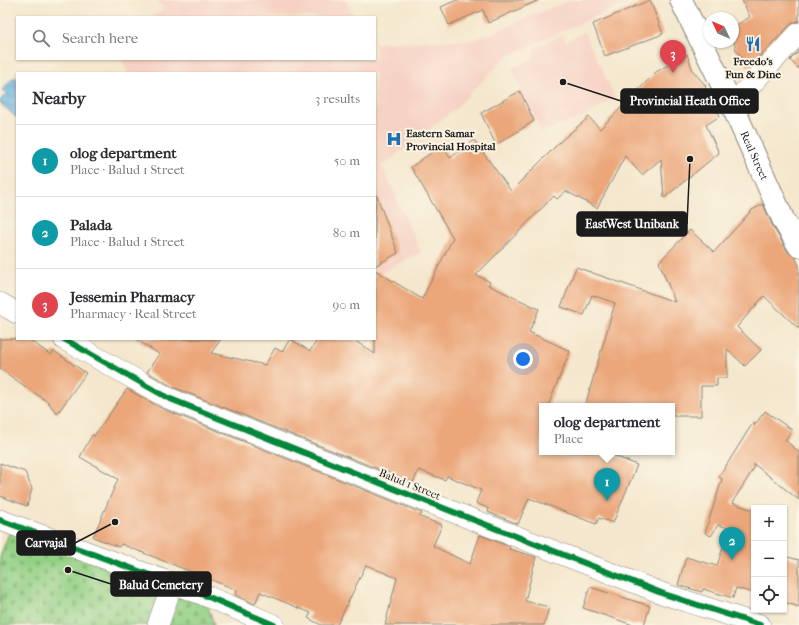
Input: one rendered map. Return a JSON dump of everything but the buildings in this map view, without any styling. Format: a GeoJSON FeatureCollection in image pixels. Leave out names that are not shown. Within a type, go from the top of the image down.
{"type":"FeatureCollection","features":[{"type":"Feature","properties":{"kind":"main road","name":"Real Street"},"geometry":{"type":"LineString","coordinates":[[681,0],[732,105],[784,221],[799,246]]}},
{"type":"Feature","properties":{"kind":"street"},"geometry":{"type":"LineString","coordinates":[[732,105],[799,33]]}},
{"type":"Feature","properties":{"kind":"street"},"geometry":{"type":"LineString","coordinates":[[0,303],[16,312]]}},
{"type":"Feature","properties":{"kind":"street","name":"Balud 1 Street"},"geometry":{"type":"LineString","coordinates":[[66,340],[168,398],[415,497],[664,594],[760,625]]}},
{"type":"Feature","properties":{"kind":"street"},"geometry":{"type":"LineString","coordinates":[[0,520],[172,584],[274,625]]}},
{"type":"Feature","properties":{"kind":"street"},"geometry":{"type":"LineString","coordinates":[[158,625],[172,584]]}},
{"type":"Feature","properties":{"kind":"shaded area"},"geometry":{"type":"Polygon","coordinates":[[[157,0],[345,0],[354,16],[154,16],[164,9],[157,0]]]}},
{"type":"Feature","properties":{"kind":"shaded area","name":"Eastern Samar Provincial Hospital"},"geometry":{"type":"Polygon","coordinates":[[[571,0],[632,0],[507,56],[456,108],[428,130],[416,134],[410,144],[382,166],[421,252],[376,275],[376,72],[128,72],[122,60],[376,60],[376,43],[475,40],[571,0]]]}},
{"type":"Feature","properties":{"kind":"shaded area"},"geometry":{"type":"Polygon","coordinates":[[[584,32],[615,97],[587,115],[541,132],[512,68],[533,59],[534,49],[562,35],[566,42],[584,32]]]}},
{"type":"Feature","properties":{"kind":"green space"},"geometry":{"type":"Polygon","coordinates":[[[12,525],[204,595],[214,625],[0,625],[0,557],[12,525]]]}},
{"type":"Feature","properties":{"kind":"water"},"geometry":{"type":"Polygon","coordinates":[[[14,77],[16,78],[16,117],[0,103],[0,100],[6,94],[2,90],[14,77]]]}},
{"type":"Feature","properties":{"kind":"cycle path"},"geometry":{"type":"LineString","coordinates":[[66,340],[168,398],[415,497],[664,594],[760,625]]}},
{"type":"Feature","properties":{"kind":"cycle path"},"geometry":{"type":"LineString","coordinates":[[0,520],[204,595],[274,625]]}},
{"type":"Feature","properties":{"kind":"place","name":"Freedo's Fun & Dine"},"geometry":{"type":"Point","coordinates":[753,44]}},
{"type":"Feature","properties":{"kind":"place","name":"Jessemin Pharmacy"},"geometry":{"type":"Point","coordinates":[673,73]}},
{"type":"Feature","properties":{"kind":"place","name":"Provincial Heath Office"},"geometry":{"type":"Point","coordinates":[563,82]}},
{"type":"Feature","properties":{"kind":"place","name":"Eastern Samar Provincial Hospital"},"geometry":{"type":"Point","coordinates":[394,139]}},
{"type":"Feature","properties":{"kind":"place","name":"EastWest Unibank"},"geometry":{"type":"Point","coordinates":[690,159]}},
{"type":"Feature","properties":{"kind":"place","name":"olog department"},"geometry":{"type":"Point","coordinates":[607,501]}},
{"type":"Feature","properties":{"kind":"place","name":"Carvajal"},"geometry":{"type":"Point","coordinates":[115,522]}},
{"type":"Feature","properties":{"kind":"place","name":"Palada"},"geometry":{"type":"Point","coordinates":[732,560]}},
{"type":"Feature","properties":{"kind":"place","name":"Balud Cemetery"},"geometry":{"type":"Point","coordinates":[68,570]}}]}
